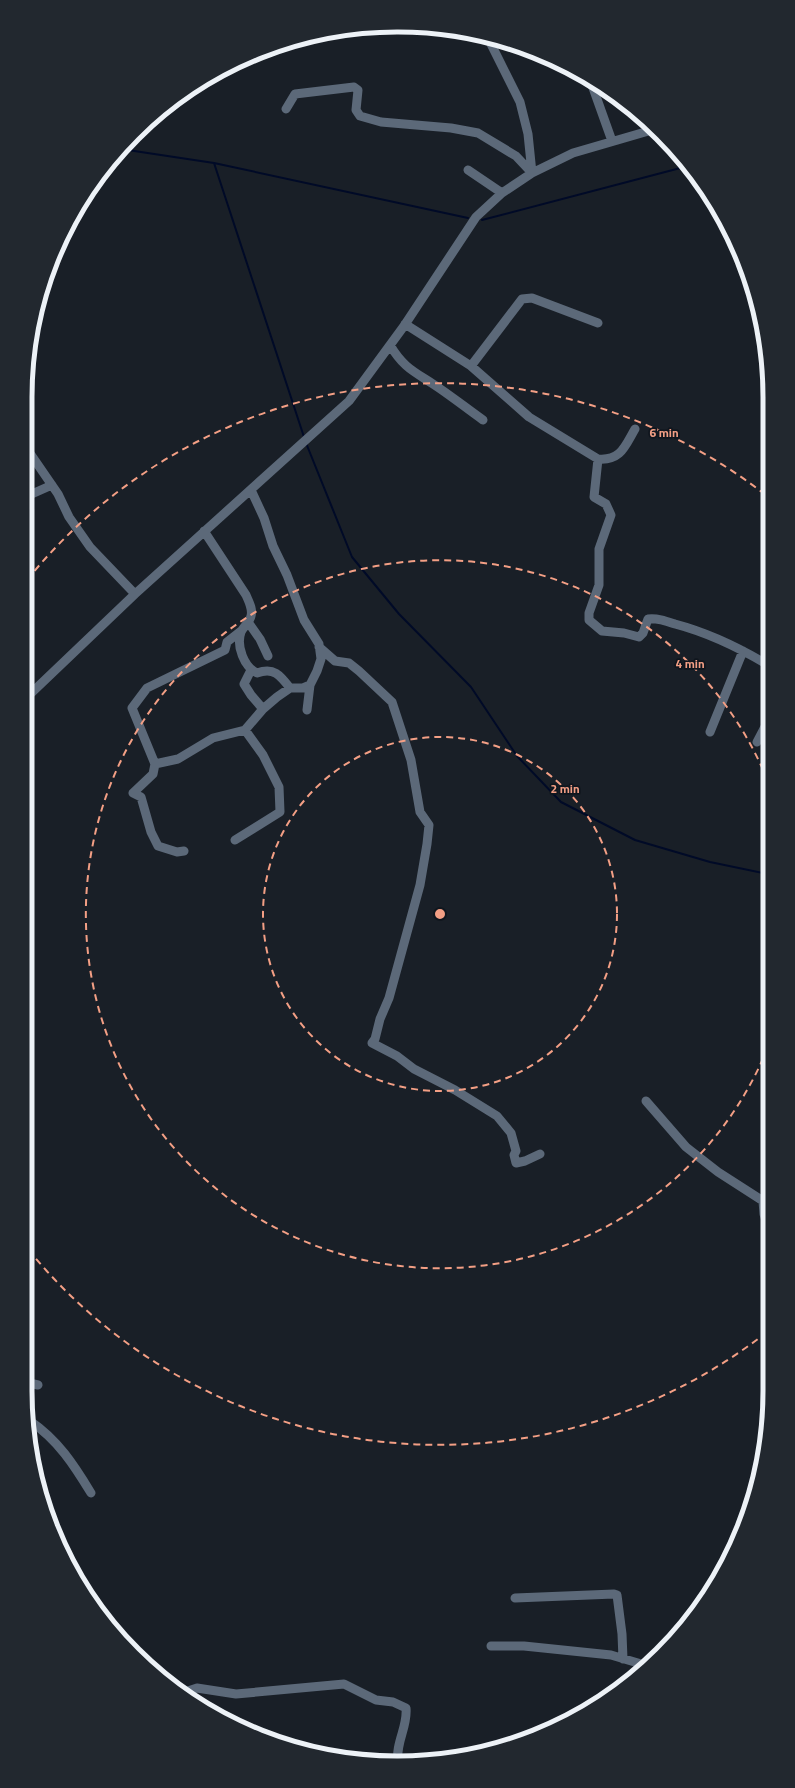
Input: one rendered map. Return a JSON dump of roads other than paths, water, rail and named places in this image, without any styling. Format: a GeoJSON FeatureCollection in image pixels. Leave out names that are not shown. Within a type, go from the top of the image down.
{"type":"FeatureCollection","features":[{"type":"Feature","properties":{"kind":"street"},"geometry":{"type":"LineString","coordinates":[[491,44],[520,102],[528,134],[532,173]]}},
{"type":"Feature","properties":{"kind":"street"},"geometry":{"type":"LineString","coordinates":[[286,109],[295,94],[354,87],[358,90],[356,110],[360,116],[381,122],[451,128],[478,133],[516,156],[532,173]]}},
{"type":"Feature","properties":{"kind":"street"},"geometry":{"type":"LineString","coordinates":[[594,89],[612,141]]}},
{"type":"Feature","properties":{"kind":"street"},"geometry":{"type":"LineString","coordinates":[[32,691],[135,594],[349,401],[405,324],[476,217],[502,193],[532,173],[573,153],[647,131]]}},
{"type":"Feature","properties":{"kind":"street"},"geometry":{"type":"LineString","coordinates":[[468,170],[502,193]]}},
{"type":"Feature","properties":{"kind":"street"},"geometry":{"type":"LineString","coordinates":[[471,366],[522,299],[532,298],[598,323]]}},
{"type":"Feature","properties":{"kind":"street"},"geometry":{"type":"LineString","coordinates":[[405,324],[471,366],[529,417],[598,459],[608,460],[619,455],[635,429]]}},
{"type":"Feature","properties":{"kind":"street"},"geometry":{"type":"LineString","coordinates":[[390,345],[396,356],[410,371],[432,383],[483,420]]}},
{"type":"Feature","properties":{"kind":"street"},"geometry":{"type":"LineString","coordinates":[[32,456],[52,485],[69,517],[90,548],[135,594]]}},
{"type":"Feature","properties":{"kind":"street"},"geometry":{"type":"LineString","coordinates":[[598,459],[594,497],[606,504],[611,515],[598,549],[599,585],[589,613],[589,620],[602,631],[639,636],[643,633],[648,619],[655,618],[690,628],[723,640],[763,662]]}},
{"type":"Feature","properties":{"kind":"street"},"geometry":{"type":"LineString","coordinates":[[32,494],[52,485]]}},
{"type":"Feature","properties":{"kind":"street"},"geometry":{"type":"LineString","coordinates":[[251,490],[264,518],[273,546],[287,575],[304,620],[319,647],[335,661],[349,663],[392,702],[411,760],[420,812],[429,825],[420,885],[389,998],[380,1019],[375,1039],[372,1043],[397,1056],[414,1069],[455,1090],[497,1116],[511,1133],[516,1151],[514,1155],[516,1163],[525,1161],[540,1154]]}},
{"type":"Feature","properties":{"kind":"street"},"geometry":{"type":"LineString","coordinates":[[204,531],[246,595],[252,615],[239,639],[243,660],[251,670],[257,673],[266,670],[276,674],[290,688]]}},
{"type":"Feature","properties":{"kind":"street"},"geometry":{"type":"LineString","coordinates":[[248,622],[260,639],[268,656]]}},
{"type":"Feature","properties":{"kind":"street"},"geometry":{"type":"LineString","coordinates":[[184,851],[176,852],[158,846],[151,832],[141,797],[133,794],[153,774],[155,764],[132,708],[147,688],[225,650],[226,642],[242,631]]}},
{"type":"Feature","properties":{"kind":"street"},"geometry":{"type":"LineString","coordinates":[[307,710],[310,685],[318,671],[320,659],[319,647]]}},
{"type":"Feature","properties":{"kind":"street"},"geometry":{"type":"LineString","coordinates":[[710,732],[743,651]]}},
{"type":"Feature","properties":{"kind":"street"},"geometry":{"type":"LineString","coordinates":[[251,670],[244,684],[245,688],[263,709]]}},
{"type":"Feature","properties":{"kind":"street"},"geometry":{"type":"LineString","coordinates":[[155,764],[178,759],[212,738],[245,730],[263,709],[290,688],[303,688],[310,685]]}},
{"type":"Feature","properties":{"kind":"street"},"geometry":{"type":"LineString","coordinates":[[235,840],[280,812],[279,787],[263,755],[245,730]]}},
{"type":"Feature","properties":{"kind":"street"},"geometry":{"type":"LineString","coordinates":[[757,742],[763,731]]}},
{"type":"Feature","properties":{"kind":"street"},"geometry":{"type":"LineString","coordinates":[[646,1101],[686,1147],[718,1172],[763,1196]]}},
{"type":"Feature","properties":{"kind":"street"},"geometry":{"type":"LineString","coordinates":[[32,1384],[38,1385]]}},
{"type":"Feature","properties":{"kind":"street"},"geometry":{"type":"LineString","coordinates":[[34,1424],[58,1444],[72,1461],[91,1493]]}},
{"type":"Feature","properties":{"kind":"street"},"geometry":{"type":"LineString","coordinates":[[514,1598],[617,1595],[622,1634],[623,1659]]}},
{"type":"Feature","properties":{"kind":"street"},"geometry":{"type":"LineString","coordinates":[[492,1646],[524,1646],[612,1655],[640,1664]]}},
{"type":"Feature","properties":{"kind":"street"},"geometry":{"type":"LineString","coordinates":[[189,1691],[197,1688],[236,1694],[344,1684],[376,1700],[393,1702],[406,1708],[407,1718],[397,1752],[397,1756]]}},
{"type":"Feature","properties":{"kind":"waterway"},"geometry":{"type":"LineString","coordinates":[[129,150],[214,163],[468,218]]}},
{"type":"Feature","properties":{"kind":"waterway"},"geometry":{"type":"LineString","coordinates":[[214,163],[304,437]]}},
{"type":"Feature","properties":{"kind":"waterway"},"geometry":{"type":"LineString","coordinates":[[482,220],[681,168]]}},
{"type":"Feature","properties":{"kind":"waterway"},"geometry":{"type":"LineString","coordinates":[[306,443],[352,557],[399,614],[471,687],[517,756],[561,802],[635,840],[710,862],[763,873]]}}]}
